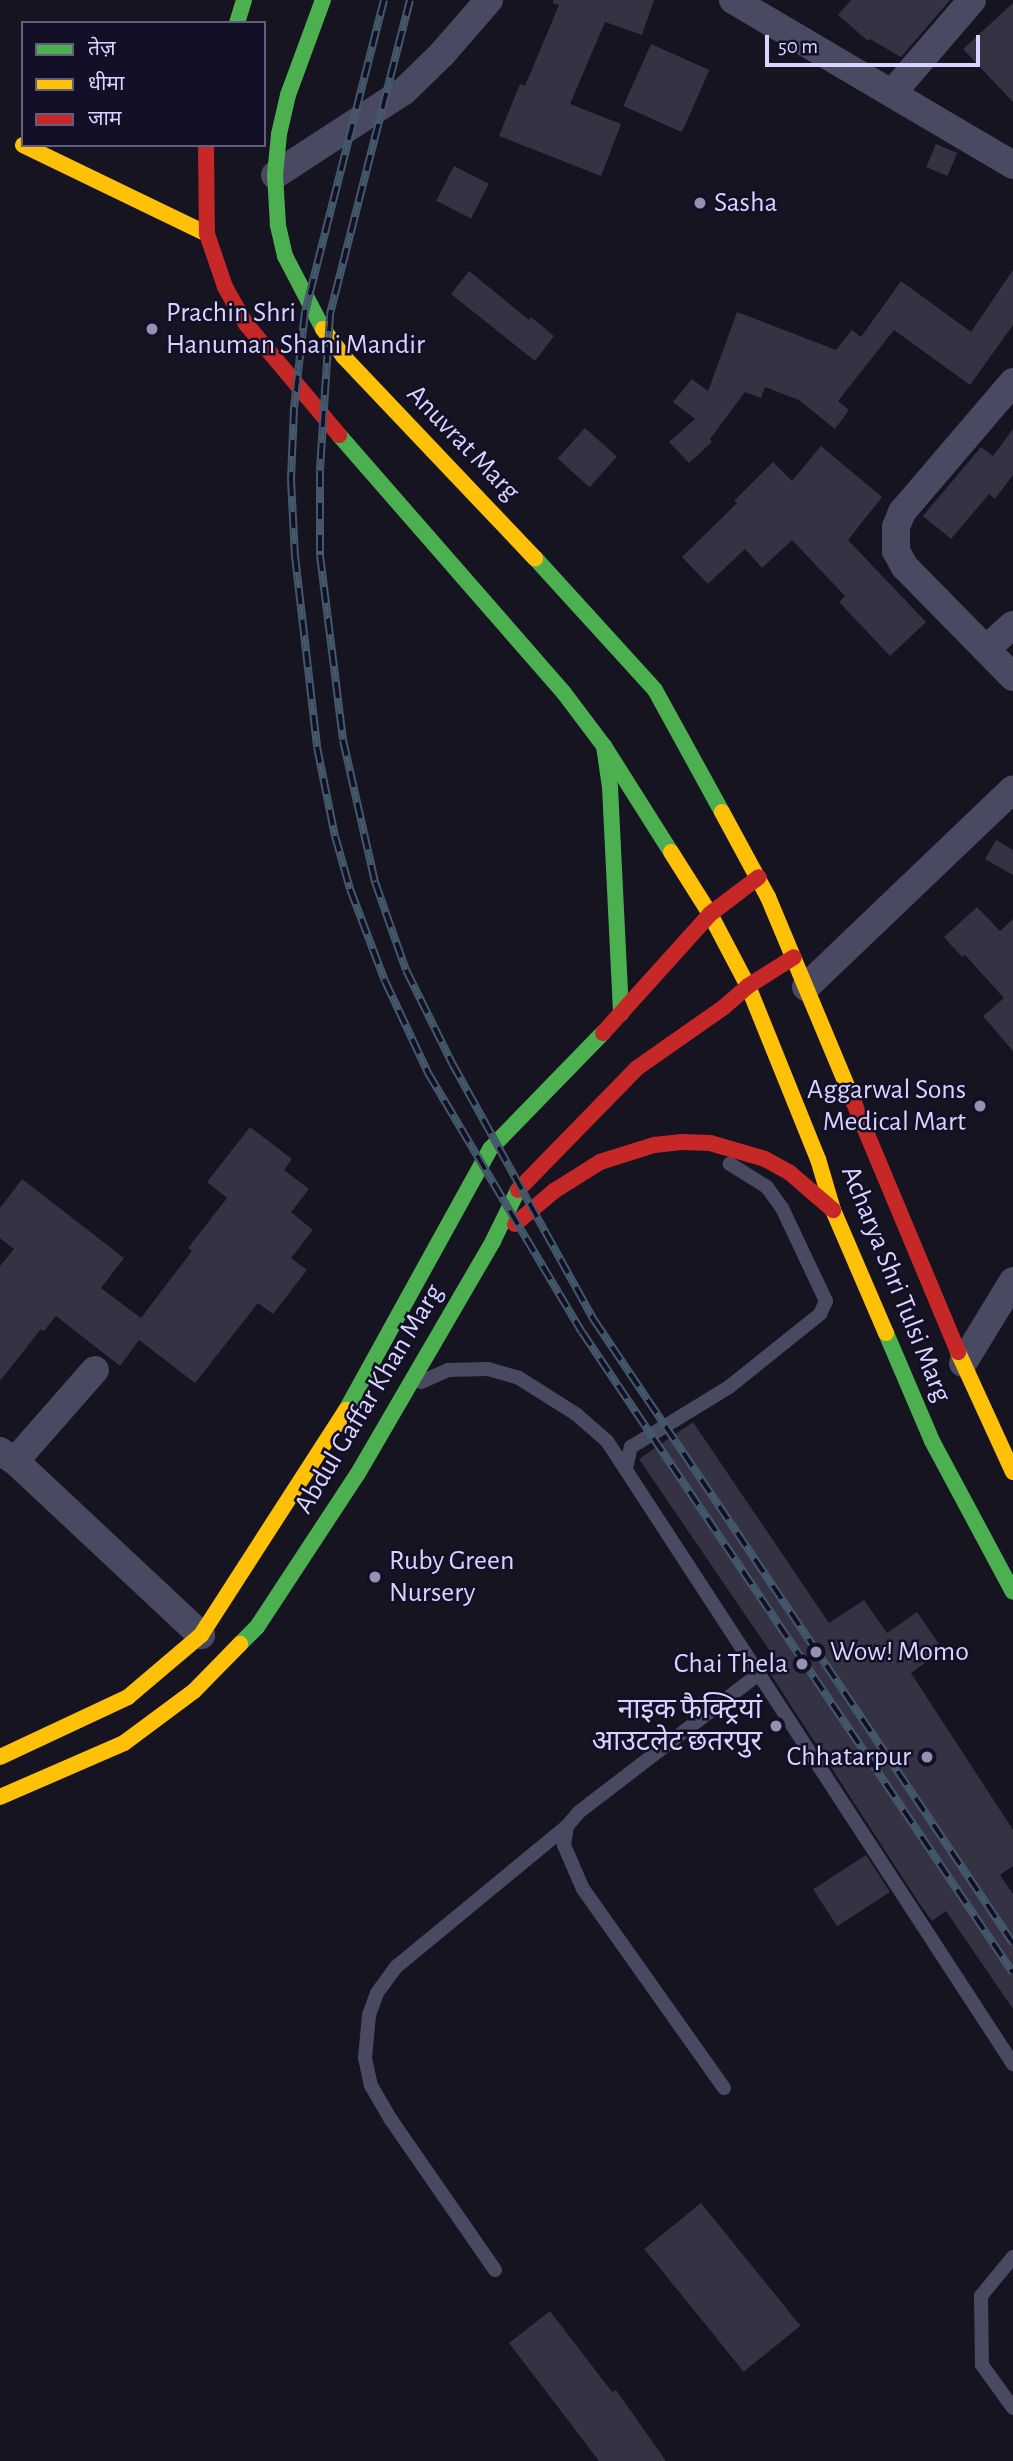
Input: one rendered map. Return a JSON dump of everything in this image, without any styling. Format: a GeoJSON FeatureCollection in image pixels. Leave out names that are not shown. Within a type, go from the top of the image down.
{"type":"FeatureCollection","features":[{"type":"Feature","properties":{"kind":"main road"},"geometry":{"type":"LineString","coordinates":[[238,21],[244,0]]}},
{"type":"Feature","properties":{"kind":"main road","name":"Anuvrat Marg"},"geometry":{"type":"LineString","coordinates":[[323,0],[288,95],[278,134],[275,175],[278,225],[285,256],[320,325],[344,356],[495,514],[655,690],[759,877]]}},
{"type":"Feature","properties":{"kind":"main road"},"geometry":{"type":"LineString","coordinates":[[27,147],[110,184],[207,234]]}},
{"type":"Feature","properties":{"kind":"main road"},"geometry":{"type":"LineString","coordinates":[[205,147],[207,234],[225,287],[246,324],[433,546],[564,693],[604,747],[709,914],[748,986]]}},
{"type":"Feature","properties":{"kind":"main road"},"geometry":{"type":"LineString","coordinates":[[604,747],[610,787],[621,1014]]}},
{"type":"Feature","properties":{"kind":"main road","name":"Abdul Gaffar Khan Marg"},"geometry":{"type":"LineString","coordinates":[[0,1757],[128,1697],[201,1635],[339,1423],[490,1149],[621,1014],[709,914],[759,877]]}},
{"type":"Feature","properties":{"kind":"main road","name":"Acharya Shri Tulsi Marg"},"geometry":{"type":"LineString","coordinates":[[759,877],[963,1363],[1013,1472]]}},
{"type":"Feature","properties":{"kind":"main road","name":"Abdul Gaffar Khan Marg"},"geometry":{"type":"LineString","coordinates":[[0,1797],[124,1744],[194,1691],[257,1627],[357,1475],[493,1241],[516,1192],[637,1068],[724,1007],[748,986],[794,957]]}},
{"type":"Feature","properties":{"kind":"main road","name":"Acharya Shri Tulsi Marg"},"geometry":{"type":"LineString","coordinates":[[748,986],[818,1159],[833,1210],[932,1441],[1013,1592]]}},
{"type":"Feature","properties":{"kind":"main road"},"geometry":{"type":"LineString","coordinates":[[493,1241],[554,1191],[600,1162],[626,1152],[682,1142],[710,1143],[765,1159],[798,1178],[833,1210]]}},
{"type":"Feature","properties":{"kind":"street"},"geometry":{"type":"LineString","coordinates":[[275,175],[404,91],[442,54],[489,0]]}},
{"type":"Feature","properties":{"kind":"street"},"geometry":{"type":"LineString","coordinates":[[733,0],[1013,165]]}},
{"type":"Feature","properties":{"kind":"street"},"geometry":{"type":"LineString","coordinates":[[893,92],[972,0]]}},
{"type":"Feature","properties":{"kind":"street"},"geometry":{"type":"LineString","coordinates":[[1013,382],[902,512],[896,527],[896,551],[905,567],[1013,677]]}},
{"type":"Feature","properties":{"kind":"street"},"geometry":{"type":"LineString","coordinates":[[986,649],[1013,625]]}},
{"type":"Feature","properties":{"kind":"street"},"geometry":{"type":"LineString","coordinates":[[806,987],[1013,789]]}},
{"type":"Feature","properties":{"kind":"street"},"geometry":{"type":"LineString","coordinates":[[963,1363],[1013,1281]]}},
{"type":"Feature","properties":{"kind":"street"},"geometry":{"type":"LineString","coordinates":[[96,1370],[8,1456],[201,1635]]}},
{"type":"Feature","properties":{"kind":"lane"},"geometry":{"type":"LineString","coordinates":[[626,1468],[631,1447],[729,1387],[820,1314],[826,1301],[782,1208],[766,1188],[719,1157],[682,1142]]}},
{"type":"Feature","properties":{"kind":"lane"},"geometry":{"type":"LineString","coordinates":[[408,1388],[448,1370],[488,1369],[519,1378],[576,1414],[607,1441],[1013,2064]]}},
{"type":"Feature","properties":{"kind":"lane"},"geometry":{"type":"LineString","coordinates":[[495,2270],[391,2120],[371,2086],[365,2058],[369,2015],[377,1993],[396,1967],[567,1826],[579,1812],[759,1674]]}},
{"type":"Feature","properties":{"kind":"lane"},"geometry":{"type":"LineString","coordinates":[[567,1826],[564,1845],[583,1889],[723,2088]]}},
{"type":"Feature","properties":{"kind":"lane"},"geometry":{"type":"LineString","coordinates":[[1013,2257],[981,2296],[982,2365],[1013,2408]]}},
{"type":"Feature","properties":{"kind":"building"},"geometry":{"type":"Polygon","coordinates":[[[553,0],[654,0],[642,35],[605,22],[570,104],[621,124],[601,176],[499,136],[520,84],[525,86],[559,5],[553,3],[553,0]]]}},
{"type":"Feature","properties":{"kind":"building"},"geometry":{"type":"Polygon","coordinates":[[[851,0],[950,0],[901,57],[870,39],[868,41],[838,15],[851,0]]]}},
{"type":"Feature","properties":{"kind":"building"},"geometry":{"type":"Polygon","coordinates":[[[1013,3],[1013,102],[963,49],[1013,3]]]}},
{"type":"Feature","properties":{"kind":"building"},"geometry":{"type":"Polygon","coordinates":[[[651,44],[709,70],[682,132],[623,106],[651,44]]]}},
{"type":"Feature","properties":{"kind":"building"},"geometry":{"type":"Polygon","coordinates":[[[936,144],[957,153],[947,176],[926,167],[936,144]]]}},
{"type":"Feature","properties":{"kind":"building"},"geometry":{"type":"Polygon","coordinates":[[[454,166],[489,184],[471,218],[436,201],[454,166]]]}},
{"type":"Feature","properties":{"kind":"building"},"geometry":{"type":"Polygon","coordinates":[[[1013,270],[1013,325],[970,385],[894,330],[838,401],[849,410],[835,429],[799,400],[765,387],[761,398],[745,392],[710,439],[712,442],[689,463],[669,442],[695,419],[673,402],[692,379],[708,391],[737,312],[836,350],[852,330],[861,337],[901,281],[971,332],[1013,270]]]}},
{"type":"Feature","properties":{"kind":"building"},"geometry":{"type":"Polygon","coordinates":[[[469,271],[529,320],[531,317],[554,336],[535,361],[451,294],[469,271]]]}},
{"type":"Feature","properties":{"kind":"building"},"geometry":{"type":"Polygon","coordinates":[[[585,428],[617,457],[590,487],[558,458],[585,428]]]}},
{"type":"Feature","properties":{"kind":"building"},"geometry":{"type":"Polygon","coordinates":[[[1013,429],[1013,475],[995,499],[989,494],[951,539],[923,516],[981,447],[993,456],[1013,429]]]}},
{"type":"Feature","properties":{"kind":"building"},"geometry":{"type":"Polygon","coordinates":[[[821,446],[882,497],[848,540],[926,622],[890,656],[839,602],[845,596],[792,540],[762,568],[745,549],[708,584],[682,557],[737,503],[734,501],[773,462],[792,481],[821,446]]]}},
{"type":"Feature","properties":{"kind":"building"},"geometry":{"type":"Polygon","coordinates":[[[996,840],[1013,850],[1013,875],[985,859],[996,840]]]}},
{"type":"Feature","properties":{"kind":"building"},"geometry":{"type":"Polygon","coordinates":[[[977,907],[1000,931],[1013,919],[1013,1051],[983,1016],[1004,998],[965,955],[962,957],[944,937],[977,907]]]}},
{"type":"Feature","properties":{"kind":"building"},"geometry":{"type":"Polygon","coordinates":[[[250,1127],[292,1159],[284,1170],[309,1189],[291,1212],[313,1230],[291,1258],[307,1270],[273,1314],[258,1303],[195,1383],[139,1340],[120,1366],[56,1316],[44,1331],[41,1329],[0,1381],[0,1266],[14,1249],[0,1238],[0,1208],[22,1179],[124,1258],[101,1288],[141,1318],[192,1251],[188,1248],[227,1198],[207,1182],[250,1127]]]}},
{"type":"Feature","properties":{"kind":"building"},"geometry":{"type":"Polygon","coordinates":[[[693,1422],[829,1623],[864,1600],[887,1633],[917,1612],[943,1650],[911,1673],[1013,1830],[1013,1866],[1000,1875],[1013,1894],[1013,2009],[946,1911],[932,1921],[919,1903],[766,1667],[776,1660],[639,1459],[693,1422]]]}},
{"type":"Feature","properties":{"kind":"building"},"geometry":{"type":"Polygon","coordinates":[[[866,1855],[890,1892],[837,1926],[813,1889],[866,1855]]]}},
{"type":"Feature","properties":{"kind":"building"},"geometry":{"type":"Polygon","coordinates":[[[701,2203],[800,2326],[744,2372],[644,2249],[701,2203]]]}},
{"type":"Feature","properties":{"kind":"building"},"geometry":{"type":"Polygon","coordinates":[[[550,2311],[612,2392],[616,2390],[666,2461],[599,2461],[509,2343],[550,2311]]]}},
{"type":"Feature","properties":{"kind":"railway"},"geometry":{"type":"LineString","coordinates":[[384,0],[305,312],[294,408],[291,480],[295,556],[317,747],[335,836],[350,889],[385,981],[428,1073],[582,1332],[1013,1973]]}},
{"type":"Feature","properties":{"kind":"railway"},"geometry":{"type":"LineString","coordinates":[[410,0],[330,315],[320,471],[320,555],[343,740],[375,882],[406,970],[452,1063],[594,1320],[1013,1943]]}},
{"type":"Feature","properties":{"kind":"traffic: fast"},"geometry":{"type":"LineString","coordinates":[[238,21],[244,0]]}},
{"type":"Feature","properties":{"kind":"traffic: fast"},"geometry":{"type":"LineString","coordinates":[[323,0],[288,95],[279,134],[275,175],[278,225],[285,256],[323,329]]}},
{"type":"Feature","properties":{"kind":"traffic: fast"},"geometry":{"type":"LineString","coordinates":[[339,435],[564,693],[604,746],[671,852]]}},
{"type":"Feature","properties":{"kind":"traffic: fast"},"geometry":{"type":"LineString","coordinates":[[535,558],[655,690],[722,812]]}},
{"type":"Feature","properties":{"kind":"traffic: fast"},"geometry":{"type":"LineString","coordinates":[[604,746],[610,787],[621,1014]]}},
{"type":"Feature","properties":{"kind":"traffic: fast"},"geometry":{"type":"LineString","coordinates":[[346,1410],[490,1149],[603,1033]]}},
{"type":"Feature","properties":{"kind":"traffic: fast"},"geometry":{"type":"LineString","coordinates":[[240,1644],[257,1627],[357,1475],[493,1241],[518,1190]]}},
{"type":"Feature","properties":{"kind":"traffic: fast"},"geometry":{"type":"LineString","coordinates":[[886,1333],[932,1441],[1013,1592]]}},
{"type":"Feature","properties":{"kind":"traffic: slow"},"geometry":{"type":"LineString","coordinates":[[27,147],[207,234]]}},
{"type":"Feature","properties":{"kind":"traffic: slow"},"geometry":{"type":"LineString","coordinates":[[323,329],[343,356],[535,558]]}},
{"type":"Feature","properties":{"kind":"traffic: slow"},"geometry":{"type":"LineString","coordinates":[[722,812],[768,897],[854,1103]]}},
{"type":"Feature","properties":{"kind":"traffic: slow"},"geometry":{"type":"LineString","coordinates":[[671,852],[710,914],[748,986],[818,1159],[833,1210],[886,1333]]}},
{"type":"Feature","properties":{"kind":"traffic: slow"},"geometry":{"type":"LineString","coordinates":[[958,1352],[1013,1472]]}},
{"type":"Feature","properties":{"kind":"traffic: slow"},"geometry":{"type":"LineString","coordinates":[[0,1757],[128,1697],[201,1635],[346,1410]]}},
{"type":"Feature","properties":{"kind":"traffic: slow"},"geometry":{"type":"LineString","coordinates":[[0,1797],[124,1743],[194,1691],[240,1644]]}},
{"type":"Feature","properties":{"kind":"traffic: jam"},"geometry":{"type":"LineString","coordinates":[[206,147],[207,234],[225,287],[246,324],[339,435]]}},
{"type":"Feature","properties":{"kind":"traffic: jam"},"geometry":{"type":"LineString","coordinates":[[603,1033],[710,914],[759,877]]}},
{"type":"Feature","properties":{"kind":"traffic: jam"},"geometry":{"type":"LineString","coordinates":[[518,1190],[637,1068],[724,1007],[748,986],[794,957]]}},
{"type":"Feature","properties":{"kind":"traffic: jam"},"geometry":{"type":"LineString","coordinates":[[854,1103],[958,1352]]}},
{"type":"Feature","properties":{"kind":"traffic: jam"},"geometry":{"type":"LineString","coordinates":[[515,1224],[554,1191],[600,1162],[654,1145],[682,1142],[710,1143],[765,1159],[790,1173],[833,1210]]}},
{"type":"Feature","properties":{"kind":"place","name":"Sasha"},"geometry":{"type":"Point","coordinates":[700,203]}},
{"type":"Feature","properties":{"kind":"place","name":"Prachin Shri Hanuman Shani Mandir"},"geometry":{"type":"Point","coordinates":[152,329]}},
{"type":"Feature","properties":{"kind":"place","name":"Aggarwal Sons Medical Mart"},"geometry":{"type":"Point","coordinates":[980,1106]}},
{"type":"Feature","properties":{"kind":"place","name":"Ruby Green Nursery"},"geometry":{"type":"Point","coordinates":[375,1577]}},
{"type":"Feature","properties":{"kind":"place","name":"Wow! Momo"},"geometry":{"type":"Point","coordinates":[816,1652]}},
{"type":"Feature","properties":{"kind":"place","name":"Chai Thela"},"geometry":{"type":"Point","coordinates":[802,1664]}},
{"type":"Feature","properties":{"kind":"place","name":"नाइक फैक्ट्रियां आउटलेट छतरपुर"},"geometry":{"type":"Point","coordinates":[776,1726]}},
{"type":"Feature","properties":{"kind":"place","name":"Chhatarpur"},"geometry":{"type":"Point","coordinates":[927,1757]}}]}
